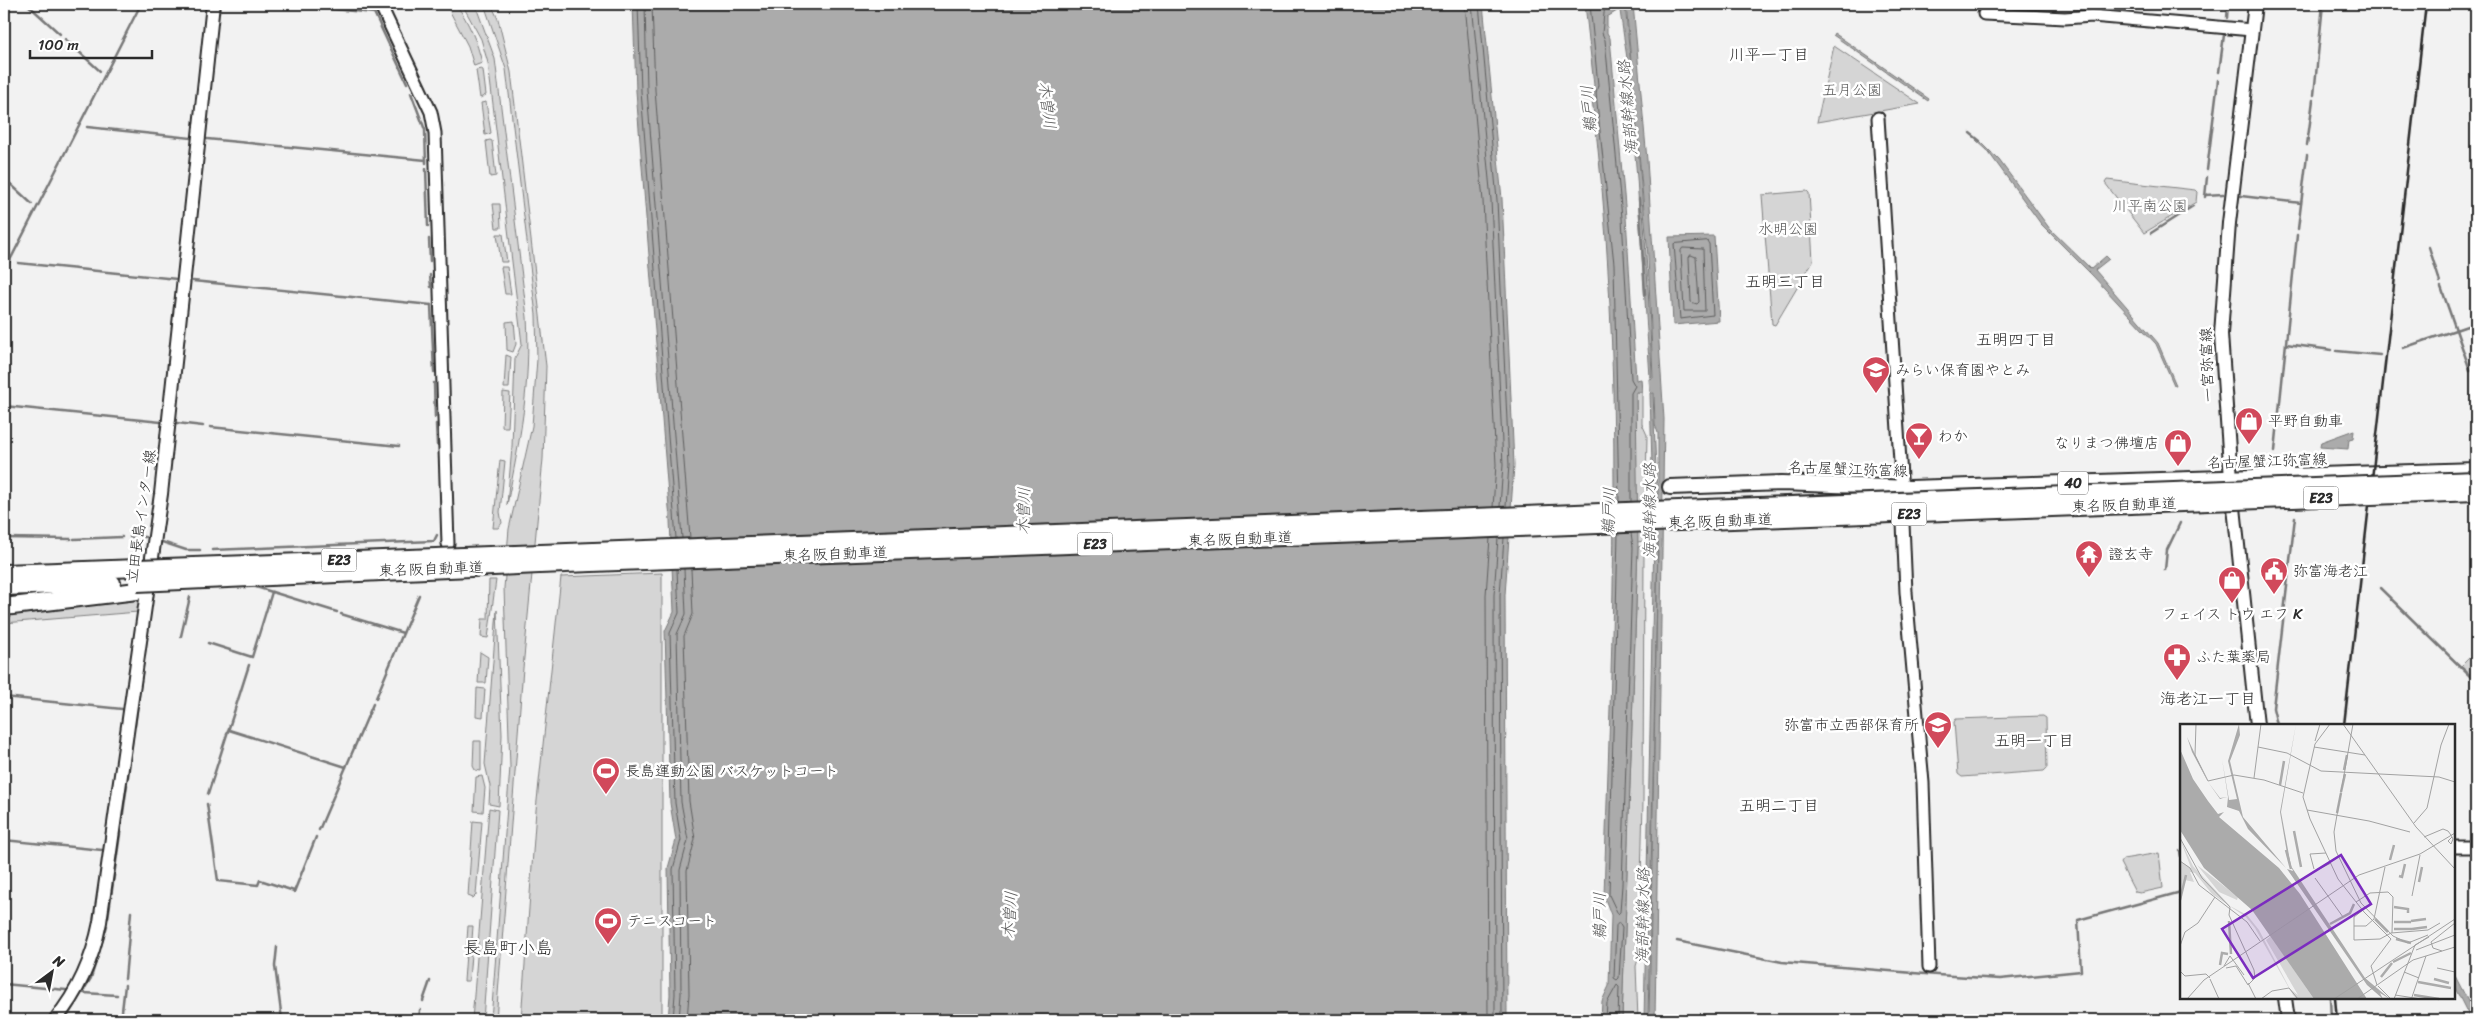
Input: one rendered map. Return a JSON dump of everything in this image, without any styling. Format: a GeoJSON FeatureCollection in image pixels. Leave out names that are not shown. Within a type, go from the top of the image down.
{"type":"FeatureCollection","features":[{"type":"Feature","properties":{"kind":"highway","name":"東名阪自動車道"},"geometry":{"type":"LineString","coordinates":[[4,588],[1314,521],[2476,480]]}},
{"type":"Feature","properties":{"kind":"highway","name":"東名阪自動車道"},"geometry":{"type":"LineString","coordinates":[[4,571],[56,570],[137,580],[246,578],[444,568],[2476,492]]}},
{"type":"Feature","properties":{"kind":"highway"},"geometry":{"type":"LineString","coordinates":[[4,607],[137,580]]}},
{"type":"Feature","properties":{"kind":"main road","name":"立田長島インター線"},"geometry":{"type":"LineString","coordinates":[[55,1020],[73,996],[86,970],[100,922],[161,494],[212,4]]}},
{"type":"Feature","properties":{"kind":"main road","name":"一宮弥富線"},"geometry":{"type":"LineString","coordinates":[[2255,4],[2223,285],[2221,334],[2231,479],[2257,724]]}},
{"type":"Feature","properties":{"kind":"main road","name":"名古屋蟹江弥富線"},"geometry":{"type":"LineString","coordinates":[[1670,487],[1782,483],[1902,487],[2231,479],[2476,470]]}},
{"type":"Feature","properties":{"kind":"main road"},"geometry":{"type":"LineString","coordinates":[[2285,999],[2288,1020]]}},
{"type":"Feature","properties":{"kind":"street"},"geometry":{"type":"LineString","coordinates":[[380,4],[431,112],[434,128],[448,544]]}},
{"type":"Feature","properties":{"kind":"street"},"geometry":{"type":"LineString","coordinates":[[1984,14],[2065,18],[2092,16],[2252,30]]}},
{"type":"Feature","properties":{"kind":"street"},"geometry":{"type":"LineString","coordinates":[[1878,118],[1902,487],[1906,592],[1923,783],[1929,966]]}},
{"type":"Feature","properties":{"kind":"street"},"geometry":{"type":"LineString","coordinates":[[2455,847],[2476,847]]}},
{"type":"Feature","properties":{"kind":"green space"},"geometry":{"type":"Polygon","coordinates":[[[446,4],[456,4],[461,11],[478,47],[482,63],[474,66],[468,46],[446,4]]]}},
{"type":"Feature","properties":{"kind":"green space"},"geometry":{"type":"Polygon","coordinates":[[[462,4],[475,4],[495,59],[527,317],[526,389],[507,505],[512,447],[515,358],[522,344],[488,63],[481,39],[462,4]]]}},
{"type":"Feature","properties":{"kind":"green space"},"geometry":{"type":"Polygon","coordinates":[[[484,4],[491,4],[498,19],[511,72],[546,366],[543,459],[523,668],[496,1020],[491,1020],[510,767],[504,588],[509,529],[532,426],[537,359],[536,315],[506,69],[484,4]]]}},
{"type":"Feature","properties":{"kind":"green space","name":"五月公園"},"geometry":{"type":"Polygon","coordinates":[[[1834,46],[1920,104],[1817,122],[1834,46]]]}},
{"type":"Feature","properties":{"kind":"green space"},"geometry":{"type":"Polygon","coordinates":[[[476,70],[483,70],[486,95],[480,98],[476,70]]]}},
{"type":"Feature","properties":{"kind":"green space"},"geometry":{"type":"Polygon","coordinates":[[[486,102],[491,133],[485,135],[481,103],[486,102]]]}},
{"type":"Feature","properties":{"kind":"green space"},"geometry":{"type":"Polygon","coordinates":[[[486,141],[492,141],[496,176],[490,177],[486,141]]]}},
{"type":"Feature","properties":{"kind":"green space","name":"川平南公園"},"geometry":{"type":"Polygon","coordinates":[[[2107,180],[2195,190],[2197,192],[2196,202],[2144,233],[2105,183],[2107,180]]]}},
{"type":"Feature","properties":{"kind":"green space","name":"水明公園"},"geometry":{"type":"Polygon","coordinates":[[[1807,191],[1809,193],[1813,261],[1775,325],[1772,324],[1762,195],[1807,191]]]}},
{"type":"Feature","properties":{"kind":"green space"},"geometry":{"type":"Polygon","coordinates":[[[493,204],[500,204],[501,228],[496,228],[493,204]]]}},
{"type":"Feature","properties":{"kind":"green space"},"geometry":{"type":"Polygon","coordinates":[[[497,234],[503,234],[507,262],[501,262],[497,234]]]}},
{"type":"Feature","properties":{"kind":"green space"},"geometry":{"type":"Polygon","coordinates":[[[501,267],[507,267],[511,294],[505,294],[501,267]]]}},
{"type":"Feature","properties":{"kind":"green space"},"geometry":{"type":"Polygon","coordinates":[[[514,321],[516,344],[513,352],[507,350],[506,322],[514,321]]]}},
{"type":"Feature","properties":{"kind":"green space"},"geometry":{"type":"Polygon","coordinates":[[[506,355],[511,357],[509,388],[504,388],[506,355]]]}},
{"type":"Feature","properties":{"kind":"green space"},"geometry":{"type":"Polygon","coordinates":[[[503,392],[510,393],[508,427],[502,427],[503,392]]]}},
{"type":"Feature","properties":{"kind":"green space"},"geometry":{"type":"Polygon","coordinates":[[[1636,392],[1642,392],[1642,424],[1647,435],[1645,541],[1637,542],[1636,392]]]}},
{"type":"Feature","properties":{"kind":"green space"},"geometry":{"type":"Polygon","coordinates":[[[500,460],[505,461],[500,512],[502,523],[498,528],[493,528],[500,460]]]}},
{"type":"Feature","properties":{"kind":"green space"},"geometry":{"type":"Polygon","coordinates":[[[1644,546],[1643,802],[1639,956],[1636,966],[1638,1020],[1622,1020],[1638,547],[1644,546]]]}},
{"type":"Feature","properties":{"kind":"green space"},"geometry":{"type":"Polygon","coordinates":[[[662,573],[662,1020],[521,1020],[536,810],[561,577],[662,573]]]}},
{"type":"Feature","properties":{"kind":"green space"},"geometry":{"type":"Polygon","coordinates":[[[489,580],[496,580],[488,638],[481,637],[482,619],[488,619],[489,580]]]}},
{"type":"Feature","properties":{"kind":"green space"},"geometry":{"type":"Polygon","coordinates":[[[140,600],[138,612],[4,623],[4,615],[58,606],[140,600]]]}},
{"type":"Feature","properties":{"kind":"green space"},"geometry":{"type":"Polygon","coordinates":[[[497,610],[502,735],[499,806],[489,804],[490,786],[485,764],[497,610]]]}},
{"type":"Feature","properties":{"kind":"green space"},"geometry":{"type":"Polygon","coordinates":[[[2476,651],[2476,680],[2461,666],[2476,651]]]}},
{"type":"Feature","properties":{"kind":"green space"},"geometry":{"type":"Polygon","coordinates":[[[480,652],[488,657],[486,683],[478,683],[480,652]]]}},
{"type":"Feature","properties":{"kind":"green space"},"geometry":{"type":"Polygon","coordinates":[[[477,688],[485,689],[483,717],[476,716],[477,688]]]}},
{"type":"Feature","properties":{"kind":"green space"},"geometry":{"type":"Polygon","coordinates":[[[2043,716],[2046,718],[2047,768],[2044,771],[1962,777],[1958,774],[1954,722],[1956,719],[2043,716]]]}},
{"type":"Feature","properties":{"kind":"green space"},"geometry":{"type":"Polygon","coordinates":[[[474,741],[481,741],[481,771],[475,770],[473,766],[474,741]]]}},
{"type":"Feature","properties":{"kind":"green space"},"geometry":{"type":"Polygon","coordinates":[[[482,776],[485,788],[483,812],[474,811],[476,777],[482,776]]]}},
{"type":"Feature","properties":{"kind":"green space"},"geometry":{"type":"Polygon","coordinates":[[[489,808],[498,810],[483,1020],[472,1020],[489,808]]]}},
{"type":"Feature","properties":{"kind":"green space"},"geometry":{"type":"Polygon","coordinates":[[[473,821],[482,822],[476,895],[473,898],[468,896],[473,821]]]}},
{"type":"Feature","properties":{"kind":"green space"},"geometry":{"type":"Polygon","coordinates":[[[2159,853],[2163,888],[2140,893],[2135,892],[2120,863],[2123,859],[2159,853]]]}},
{"type":"Feature","properties":{"kind":"green space"},"geometry":{"type":"Polygon","coordinates":[[[468,926],[473,926],[469,981],[464,981],[468,926]]]}},
{"type":"Feature","properties":{"kind":"water","name":"木曽川"},"geometry":{"type":"Polygon","coordinates":[[[633,4],[1483,4],[1502,199],[1514,465],[1505,595],[1507,1020],[668,1020],[670,995],[668,868],[676,840],[670,803],[665,631],[674,612],[670,520],[636,91],[633,4]]]}},
{"type":"Feature","properties":{"kind":"water"},"geometry":{"type":"Polygon","coordinates":[[[1585,4],[1610,4],[1611,10],[1616,8],[1617,11],[1607,17],[1607,33],[1610,38],[1626,217],[1636,380],[1641,379],[1642,392],[1636,392],[1638,547],[1622,1020],[1601,1020],[1602,1001],[1609,986],[1611,915],[1604,896],[1613,594],[1613,392],[1602,191],[1591,91],[1594,85],[1585,4]]]}},
{"type":"Feature","properties":{"kind":"water"},"geometry":{"type":"Polygon","coordinates":[[[1619,4],[1625,4],[1634,97],[1645,237],[1652,377],[1650,377],[1627,58],[1619,4]]]}},
{"type":"Feature","properties":{"kind":"water"},"geometry":{"type":"Polygon","coordinates":[[[1626,4],[1633,4],[1647,160],[1664,419],[1655,1020],[1649,1020],[1658,542],[1648,1020],[1644,1020],[1654,537],[1650,393],[1652,393],[1650,392],[1649,379],[1653,378],[1648,256],[1626,4]],[[1654,393],[1658,524],[1658,433],[1655,425],[1654,393]]]}},
{"type":"Feature","properties":{"kind":"water"},"geometry":{"type":"Polygon","coordinates":[[[1834,33],[1929,99],[1928,101],[1833,35],[1834,33]]]}},
{"type":"Feature","properties":{"kind":"water"},"geometry":{"type":"Polygon","coordinates":[[[1978,139],[1999,160],[2050,229],[2091,269],[2106,256],[2109,259],[2095,270],[2158,343],[2176,385],[2174,385],[2156,344],[2093,276],[2041,224],[1987,150],[1976,140],[1978,139]]]}},
{"type":"Feature","properties":{"kind":"water"},"geometry":{"type":"Polygon","coordinates":[[[1714,236],[1719,321],[1673,325],[1669,237],[1714,236]]]}},
{"type":"Feature","properties":{"kind":"water"},"geometry":{"type":"Polygon","coordinates":[[[2354,430],[2353,438],[2349,439],[2348,449],[2320,447],[2321,442],[2354,430]]]}},
{"type":"Feature","properties":{"kind":"water"},"geometry":{"type":"Polygon","coordinates":[[[2455,976],[2476,1017],[2476,1020],[2471,1020],[2455,988],[2455,976]]]}},
{"type":"Feature","properties":{"kind":"waterway"},"geometry":{"type":"LineString","coordinates":[[27,4],[60,34]]}},
{"type":"Feature","properties":{"kind":"waterway"},"geometry":{"type":"LineString","coordinates":[[4,272],[141,4]]}},
{"type":"Feature","properties":{"kind":"waterway"},"geometry":{"type":"LineString","coordinates":[[280,4],[374,13]]}},
{"type":"Feature","properties":{"kind":"waterway"},"geometry":{"type":"LineString","coordinates":[[370,4],[407,83]]}},
{"type":"Feature","properties":{"kind":"waterway"},"geometry":{"type":"LineString","coordinates":[[2227,18],[2228,4]]}},
{"type":"Feature","properties":{"kind":"waterway"},"geometry":{"type":"LineString","coordinates":[[2314,95],[2323,4]]}},
{"type":"Feature","properties":{"kind":"waterway"},"geometry":{"type":"LineString","coordinates":[[2219,72],[2224,35]]}},
{"type":"Feature","properties":{"kind":"waterway"},"geometry":{"type":"LineString","coordinates":[[65,39],[100,71]]}},
{"type":"Feature","properties":{"kind":"waterway"},"geometry":{"type":"LineString","coordinates":[[2207,170],[2218,80]]}},
{"type":"Feature","properties":{"kind":"waterway"},"geometry":{"type":"LineString","coordinates":[[411,93],[425,130],[426,163]]}},
{"type":"Feature","properties":{"kind":"waterway"},"geometry":{"type":"LineString","coordinates":[[2307,145],[2313,100]]}},
{"type":"Feature","properties":{"kind":"waterway"},"geometry":{"type":"LineString","coordinates":[[87,127],[191,138]]}},
{"type":"Feature","properties":{"kind":"waterway"},"geometry":{"type":"LineString","coordinates":[[2476,130],[2474,131],[2476,142]]}},
{"type":"Feature","properties":{"kind":"waterway"},"geometry":{"type":"LineString","coordinates":[[1970,133],[1980,141]]}},
{"type":"Feature","properties":{"kind":"waterway"},"geometry":{"type":"LineString","coordinates":[[207,139],[426,160]]}},
{"type":"Feature","properties":{"kind":"waterway"},"geometry":{"type":"LineString","coordinates":[[2298,229],[2307,155]]}},
{"type":"Feature","properties":{"kind":"waterway"},"geometry":{"type":"LineString","coordinates":[[426,169],[428,226]]}},
{"type":"Feature","properties":{"kind":"waterway"},"geometry":{"type":"LineString","coordinates":[[2205,197],[2207,177]]}},
{"type":"Feature","properties":{"kind":"waterway"},"geometry":{"type":"LineString","coordinates":[[4,178],[32,204]]}},
{"type":"Feature","properties":{"kind":"waterway"},"geometry":{"type":"LineString","coordinates":[[2205,195],[2223,194]]}},
{"type":"Feature","properties":{"kind":"waterway"},"geometry":{"type":"LineString","coordinates":[[2241,196],[2301,203]]}},
{"type":"Feature","properties":{"kind":"waterway"},"geometry":{"type":"LineString","coordinates":[[1639,199],[1645,294]]}},
{"type":"Feature","properties":{"kind":"waterway"},"geometry":{"type":"LineString","coordinates":[[2151,233],[2193,206]]}},
{"type":"Feature","properties":{"kind":"waterway"},"geometry":{"type":"LineString","coordinates":[[2275,451],[2297,235]]}},
{"type":"Feature","properties":{"kind":"waterway"},"geometry":{"type":"LineString","coordinates":[[429,239],[430,261]]}},
{"type":"Feature","properties":{"kind":"waterway"},"geometry":{"type":"LineString","coordinates":[[2429,247],[2440,282]]}},
{"type":"Feature","properties":{"kind":"waterway"},"geometry":{"type":"LineString","coordinates":[[18,263],[177,279]]}},
{"type":"Feature","properties":{"kind":"waterway"},"geometry":{"type":"LineString","coordinates":[[430,275],[431,287]]}},
{"type":"Feature","properties":{"kind":"waterway"},"geometry":{"type":"LineString","coordinates":[[193,281],[431,305]]}},
{"type":"Feature","properties":{"kind":"waterway"},"geometry":{"type":"LineString","coordinates":[[2441,287],[2470,370]]}},
{"type":"Feature","properties":{"kind":"waterway"},"geometry":{"type":"LineString","coordinates":[[431,305],[434,372]]}},
{"type":"Feature","properties":{"kind":"waterway"},"geometry":{"type":"LineString","coordinates":[[2403,348],[2476,323]]}},
{"type":"Feature","properties":{"kind":"waterway"},"geometry":{"type":"LineString","coordinates":[[2286,344],[2332,350]]}},
{"type":"Feature","properties":{"kind":"waterway"},"geometry":{"type":"LineString","coordinates":[[2337,351],[2380,355]]}},
{"type":"Feature","properties":{"kind":"waterway"},"geometry":{"type":"LineString","coordinates":[[434,383],[435,417]]}},
{"type":"Feature","properties":{"kind":"waterway"},"geometry":{"type":"LineString","coordinates":[[4,406],[161,422]]}},
{"type":"Feature","properties":{"kind":"waterway"},"geometry":{"type":"LineString","coordinates":[[177,423],[203,426]]}},
{"type":"Feature","properties":{"kind":"waterway"},"geometry":{"type":"LineString","coordinates":[[436,424],[437,445]]}},
{"type":"Feature","properties":{"kind":"waterway"},"geometry":{"type":"LineString","coordinates":[[210,427],[399,446]]}},
{"type":"Feature","properties":{"kind":"waterway"},"geometry":{"type":"LineString","coordinates":[[2277,724],[2273,708],[2295,517]]}},
{"type":"Feature","properties":{"kind":"waterway"},"geometry":{"type":"LineString","coordinates":[[2165,570],[2167,550],[2180,523]]}},
{"type":"Feature","properties":{"kind":"waterway"},"geometry":{"type":"LineString","coordinates":[[212,550],[434,541],[437,535]]}},
{"type":"Feature","properties":{"kind":"waterway"},"geometry":{"type":"LineString","coordinates":[[74,539],[122,537]]}},
{"type":"Feature","properties":{"kind":"waterway"},"geometry":{"type":"LineString","coordinates":[[130,537],[145,537]]}},
{"type":"Feature","properties":{"kind":"waterway"},"geometry":{"type":"LineString","coordinates":[[5,538],[71,539]]}},
{"type":"Feature","properties":{"kind":"waterway"},"geometry":{"type":"LineString","coordinates":[[162,542],[186,550],[200,550]]}},
{"type":"Feature","properties":{"kind":"waterway"},"geometry":{"type":"LineString","coordinates":[[256,587],[337,612]]}},
{"type":"Feature","properties":{"kind":"waterway"},"geometry":{"type":"LineString","coordinates":[[2380,588],[2476,682]]}},
{"type":"Feature","properties":{"kind":"waterway"},"geometry":{"type":"LineString","coordinates":[[208,643],[252,657],[272,592]]}},
{"type":"Feature","properties":{"kind":"waterway"},"geometry":{"type":"LineString","coordinates":[[376,698],[419,595]]}},
{"type":"Feature","properties":{"kind":"waterway"},"geometry":{"type":"LineString","coordinates":[[181,636],[190,597]]}},
{"type":"Feature","properties":{"kind":"waterway"},"geometry":{"type":"LineString","coordinates":[[341,614],[403,633]]}},
{"type":"Feature","properties":{"kind":"waterway"},"geometry":{"type":"LineString","coordinates":[[135,726],[146,643]]}},
{"type":"Feature","properties":{"kind":"waterway"},"geometry":{"type":"LineString","coordinates":[[208,794],[249,665]]}},
{"type":"Feature","properties":{"kind":"waterway"},"geometry":{"type":"LineString","coordinates":[[4,697],[122,709]]}},
{"type":"Feature","properties":{"kind":"waterway"},"geometry":{"type":"LineString","coordinates":[[319,830],[373,704]]}},
{"type":"Feature","properties":{"kind":"waterway"},"geometry":{"type":"LineString","coordinates":[[229,730],[346,767]]}},
{"type":"Feature","properties":{"kind":"waterway"},"geometry":{"type":"LineString","coordinates":[[128,777],[133,735]]}},
{"type":"Feature","properties":{"kind":"waterway"},"geometry":{"type":"LineString","coordinates":[[108,918],[127,785]]}},
{"type":"Feature","properties":{"kind":"waterway"},"geometry":{"type":"LineString","coordinates":[[207,804],[218,881],[258,885],[260,880],[294,891]]}},
{"type":"Feature","properties":{"kind":"waterway"},"geometry":{"type":"LineString","coordinates":[[294,892],[316,837]]}},
{"type":"Feature","properties":{"kind":"waterway"},"geometry":{"type":"LineString","coordinates":[[4,840],[102,850]]}},
{"type":"Feature","properties":{"kind":"waterway"},"geometry":{"type":"LineString","coordinates":[[1677,941],[1782,962],[2000,979],[2081,971],[2078,920],[2180,892]]}},
{"type":"Feature","properties":{"kind":"waterway"},"geometry":{"type":"LineString","coordinates":[[125,979],[131,912]]}},
{"type":"Feature","properties":{"kind":"waterway"},"geometry":{"type":"LineString","coordinates":[[65,1020],[91,978],[107,926]]}},
{"type":"Feature","properties":{"kind":"waterway"},"geometry":{"type":"LineString","coordinates":[[277,947],[275,966],[282,1020]]}},
{"type":"Feature","properties":{"kind":"waterway"},"geometry":{"type":"LineString","coordinates":[[423,1001],[430,981]]}},
{"type":"Feature","properties":{"kind":"waterway"},"geometry":{"type":"LineString","coordinates":[[4,984],[66,990]]}},
{"type":"Feature","properties":{"kind":"waterway"},"geometry":{"type":"LineString","coordinates":[[121,1020],[125,985]]}},
{"type":"Feature","properties":{"kind":"waterway"},"geometry":{"type":"LineString","coordinates":[[84,993],[117,995]]}},
{"type":"Feature","properties":{"kind":"waterway"},"geometry":{"type":"LineString","coordinates":[[2330,999],[2331,1020]]}},
{"type":"Feature","properties":{"kind":"waterway"},"geometry":{"type":"LineString","coordinates":[[419,1020],[420,1010]]}},
{"type":"Feature","properties":{"kind":"railway"},"geometry":{"type":"LineString","coordinates":[[2344,724],[2426,4]]}},
{"type":"Feature","properties":{"kind":"railway"},"geometry":{"type":"LineString","coordinates":[[2335,999],[2337,1020]]}},
{"type":"Feature","properties":{"kind":"place","name":"みらい保育園やとみ"},"geometry":{"type":"Point","coordinates":[1876,394]}},
{"type":"Feature","properties":{"kind":"place","name":"平野自動車"},"geometry":{"type":"Point","coordinates":[2249,445]}},
{"type":"Feature","properties":{"kind":"place","name":"わか"},"geometry":{"type":"Point","coordinates":[1919,460]}},
{"type":"Feature","properties":{"kind":"place","name":"なりまつ佛壇店"},"geometry":{"type":"Point","coordinates":[2178,467]}},
{"type":"Feature","properties":{"kind":"place","name":"證玄寺"},"geometry":{"type":"Point","coordinates":[2089,578]}},
{"type":"Feature","properties":{"kind":"place","name":"弥富海老江"},"geometry":{"type":"Point","coordinates":[2274,595]}},
{"type":"Feature","properties":{"kind":"place","name":"フェイス トウ エフ K"},"geometry":{"type":"Point","coordinates":[2232,604]}},
{"type":"Feature","properties":{"kind":"place","name":"ふた葉薬局"},"geometry":{"type":"Point","coordinates":[2177,681]}},
{"type":"Feature","properties":{"kind":"place","name":"弥富市立西部保育所"},"geometry":{"type":"Point","coordinates":[1938,749]}},
{"type":"Feature","properties":{"kind":"place","name":"長島運動公園 バスケットコート"},"geometry":{"type":"Point","coordinates":[606,795]}},
{"type":"Feature","properties":{"kind":"place","name":"テニスコート"},"geometry":{"type":"Point","coordinates":[608,945]}},
{"type":"Feature","properties":{"kind":"district","name":"川平一丁目"},"geometry":{"type":"Point","coordinates":[1769,54]}},
{"type":"Feature","properties":{"kind":"district","name":"五明三丁目"},"geometry":{"type":"Point","coordinates":[1785,281]}},
{"type":"Feature","properties":{"kind":"district","name":"五明四丁目"},"geometry":{"type":"Point","coordinates":[2016,339]}},
{"type":"Feature","properties":{"kind":"district","name":"海老江一丁目"},"geometry":{"type":"Point","coordinates":[2208,698]}},
{"type":"Feature","properties":{"kind":"district","name":"五明一丁目"},"geometry":{"type":"Point","coordinates":[2034,740]}},
{"type":"Feature","properties":{"kind":"district","name":"五明二丁目"},"geometry":{"type":"Point","coordinates":[1779,805]}},
{"type":"Feature","properties":{"kind":"district","name":"長島町小島"},"geometry":{"type":"Point","coordinates":[508,948]}},
{"type":"Feature","properties":{"kind":"water label","name":"海部幹線水路"},"geometry":{"type":"Point","coordinates":[1627,108]}},
{"type":"Feature","properties":{"kind":"water label","name":"鵜戸川"},"geometry":{"type":"Point","coordinates":[1588,109]}},
{"type":"Feature","properties":{"kind":"water label","name":"鵜戸川"},"geometry":{"type":"Point","coordinates":[1608,511]}},
{"type":"Feature","properties":{"kind":"water label","name":"海部幹線水路"},"geometry":{"type":"Point","coordinates":[1649,511]}},
{"type":"Feature","properties":{"kind":"water label","name":"鵜戸川"},"geometry":{"type":"Point","coordinates":[1599,916]}},
{"type":"Feature","properties":{"kind":"water label","name":"海部幹線水路"},"geometry":{"type":"Point","coordinates":[1642,916]}}]}
